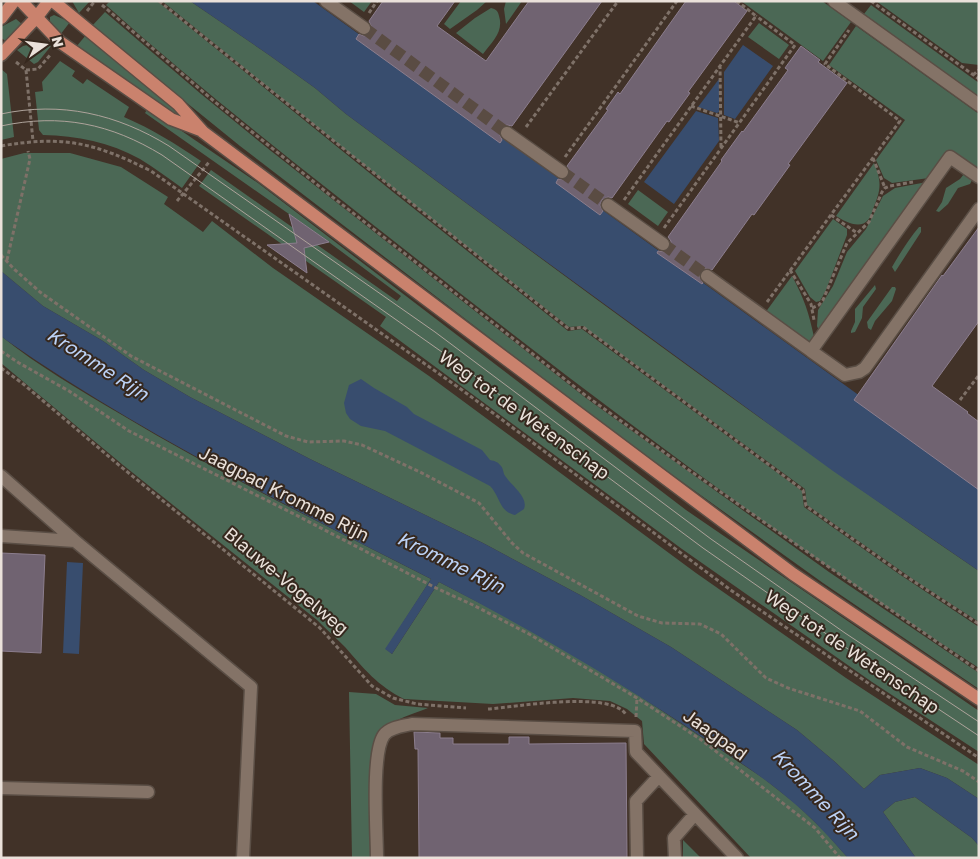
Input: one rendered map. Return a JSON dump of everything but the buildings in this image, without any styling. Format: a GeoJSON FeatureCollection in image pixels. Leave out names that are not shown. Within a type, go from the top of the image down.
{"type":"FeatureCollection","features":[{"type":"Feature","properties":{"kind":"main road"},"geometry":{"type":"LineString","coordinates":[[1,18],[14,1]]}},
{"type":"Feature","properties":{"kind":"main road","name":"Weg tot de Wetenschap"},"geometry":{"type":"LineString","coordinates":[[21,1],[60,42],[171,119],[203,132]]}},
{"type":"Feature","properties":{"kind":"main road"},"geometry":{"type":"LineString","coordinates":[[3,54],[49,1]]}},
{"type":"Feature","properties":{"kind":"main road","name":"Weg tot de Wetenschap"},"geometry":{"type":"LineString","coordinates":[[53,1],[178,104],[203,132],[793,574],[979,700]]}},
{"type":"Feature","properties":{"kind":"street"},"geometry":{"type":"LineString","coordinates":[[326,1],[364,28]]}},
{"type":"Feature","properties":{"kind":"street"},"geometry":{"type":"LineString","coordinates":[[834,1],[979,105]]}},
{"type":"Feature","properties":{"kind":"street"},"geometry":{"type":"LineString","coordinates":[[512,137],[559,170]]}},
{"type":"Feature","properties":{"kind":"street"},"geometry":{"type":"LineString","coordinates":[[811,351],[950,157],[979,177]]}},
{"type":"Feature","properties":{"kind":"street"},"geometry":{"type":"LineString","coordinates":[[612,208],[660,242]]}},
{"type":"Feature","properties":{"kind":"street"},"geometry":{"type":"LineString","coordinates":[[708,276],[844,375],[859,372],[865,368],[979,209]]}},
{"type":"Feature","properties":{"kind":"street"},"geometry":{"type":"LineString","coordinates":[[1,476],[74,540],[252,687],[243,858]]}},
{"type":"Feature","properties":{"kind":"street"},"geometry":{"type":"LineString","coordinates":[[1,536],[74,540]]}},
{"type":"Feature","properties":{"kind":"street"},"geometry":{"type":"LineString","coordinates":[[377,858],[376,763],[380,745],[385,734],[393,728],[412,724],[527,726],[635,731],[636,752],[737,858]]}},
{"type":"Feature","properties":{"kind":"street"},"geometry":{"type":"LineString","coordinates":[[636,858],[636,801],[659,776]]}},
{"type":"Feature","properties":{"kind":"street"},"geometry":{"type":"LineString","coordinates":[[1,788],[148,792]]}},
{"type":"Feature","properties":{"kind":"street"},"geometry":{"type":"LineString","coordinates":[[676,858],[674,838],[695,814]]}},
{"type":"Feature","properties":{"kind":"path"},"geometry":{"type":"LineString","coordinates":[[159,1],[569,329],[583,327],[803,490],[806,506],[901,573],[979,624]]}},
{"type":"Feature","properties":{"kind":"path"},"geometry":{"type":"LineString","coordinates":[[512,137],[618,1]]}},
{"type":"Feature","properties":{"kind":"path"},"geometry":{"type":"LineString","coordinates":[[559,170],[677,1]]}},
{"type":"Feature","properties":{"kind":"path"},"geometry":{"type":"LineString","coordinates":[[660,242],[722,148],[795,45],[737,1]]}},
{"type":"Feature","properties":{"kind":"path"},"geometry":{"type":"LineString","coordinates":[[758,313],[900,120],[824,64],[870,1],[979,79]]}},
{"type":"Feature","properties":{"kind":"path"},"geometry":{"type":"LineString","coordinates":[[102,5],[222,109],[585,395],[686,468],[979,671]]}},
{"type":"Feature","properties":{"kind":"path"},"geometry":{"type":"LineString","coordinates":[[612,208],[691,106],[756,16]]}},
{"type":"Feature","properties":{"kind":"path"},"geometry":{"type":"LineString","coordinates":[[3,54],[26,70],[33,141]]}},
{"type":"Feature","properties":{"kind":"path"},"geometry":{"type":"LineString","coordinates":[[720,65],[722,148]]}},
{"type":"Feature","properties":{"kind":"path"},"geometry":{"type":"LineString","coordinates":[[974,75],[979,70]]}},
{"type":"Feature","properties":{"kind":"path"},"geometry":{"type":"LineString","coordinates":[[691,106],[740,123]]}},
{"type":"Feature","properties":{"kind":"path","name":"Weg tot de Wetenschap"},"geometry":{"type":"LineString","coordinates":[[1,146],[33,141],[86,144],[118,154],[151,171],[462,390],[732,591],[979,758]]}},
{"type":"Feature","properties":{"kind":"path"},"geometry":{"type":"LineString","coordinates":[[7,261],[30,159],[28,151]]}},
{"type":"Feature","properties":{"kind":"path"},"geometry":{"type":"LineString","coordinates":[[873,158],[886,188]]}},
{"type":"Feature","properties":{"kind":"path"},"geometry":{"type":"LineString","coordinates":[[177,201],[210,161]]}},
{"type":"Feature","properties":{"kind":"path"},"geometry":{"type":"LineString","coordinates":[[812,308],[819,305],[823,300],[847,243],[869,222],[882,192],[886,188],[933,180]]}},
{"type":"Feature","properties":{"kind":"path"},"geometry":{"type":"LineString","coordinates":[[831,214],[857,233]]}},
{"type":"Feature","properties":{"kind":"path"},"geometry":{"type":"LineString","coordinates":[[1,255],[40,292],[131,356],[286,436],[308,442],[344,441],[362,445],[420,472],[479,503],[512,543],[523,553],[638,616],[662,623],[700,624],[721,634],[766,678],[788,688],[860,712],[907,747],[963,771],[979,782]]}},
{"type":"Feature","properties":{"kind":"path"},"geometry":{"type":"LineString","coordinates":[[790,270],[812,308],[815,325],[821,337]]}},
{"type":"Feature","properties":{"kind":"path","name":"Jaagpad Kromme Rijn"},"geometry":{"type":"LineString","coordinates":[[1,351],[129,431],[529,634],[638,698]]}},
{"type":"Feature","properties":{"kind":"path","name":"Blauwe-Vogelweg"},"geometry":{"type":"LineString","coordinates":[[1,368],[22,383],[120,466],[320,628],[372,686],[393,698],[417,704],[472,709]]}},
{"type":"Feature","properties":{"kind":"path"},"geometry":{"type":"LineString","coordinates":[[960,400],[979,375]]}},
{"type":"Feature","properties":{"kind":"path","name":"Jaagpad"},"geometry":{"type":"LineString","coordinates":[[638,698],[700,739],[815,828],[840,858]]}},
{"type":"Feature","properties":{"kind":"path"},"geometry":{"type":"LineString","coordinates":[[481,710],[573,701],[606,703],[624,712],[635,731]]}},
{"type":"Feature","properties":{"kind":"green space"},"geometry":{"type":"Polygon","coordinates":[[[72,1],[90,1],[79,13],[72,1]]]}},
{"type":"Feature","properties":{"kind":"green space"},"geometry":{"type":"Polygon","coordinates":[[[110,1],[157,1],[568,331],[582,329],[802,491],[804,507],[899,574],[979,627],[979,668],[762,520],[551,364],[219,102],[106,5],[110,1]]]}},
{"type":"Feature","properties":{"kind":"green space"},"geometry":{"type":"Polygon","coordinates":[[[162,1],[190,1],[269,55],[660,346],[819,460],[979,571],[979,622],[917,582],[807,505],[805,489],[583,326],[569,327],[389,185],[162,1]]]}},
{"type":"Feature","properties":{"kind":"green space"},"geometry":{"type":"Polygon","coordinates":[[[349,1],[372,1],[364,12],[349,1]]]}},
{"type":"Feature","properties":{"kind":"green space"},"geometry":{"type":"Polygon","coordinates":[[[461,1],[487,1],[450,29],[444,24],[461,1]]]}},
{"type":"Feature","properties":{"kind":"green space"},"geometry":{"type":"Polygon","coordinates":[[[506,1],[522,1],[506,24],[504,9],[506,1]]]}},
{"type":"Feature","properties":{"kind":"green space"},"geometry":{"type":"Polygon","coordinates":[[[741,1],[822,1],[851,22],[823,61],[741,1]]]}},
{"type":"Feature","properties":{"kind":"green space"},"geometry":{"type":"Polygon","coordinates":[[[876,1],[979,1],[979,65],[962,63],[876,1]]]}},
{"type":"Feature","properties":{"kind":"green space"},"geometry":{"type":"Polygon","coordinates":[[[871,5],[979,83],[979,97],[864,14],[871,5]]]}},
{"type":"Feature","properties":{"kind":"green space"},"geometry":{"type":"Polygon","coordinates":[[[491,8],[498,13],[500,27],[499,32],[483,54],[456,33],[491,8]]]}},
{"type":"Feature","properties":{"kind":"green space"},"geometry":{"type":"Polygon","coordinates":[[[105,12],[271,151],[586,398],[829,572],[979,673],[979,689],[823,583],[610,430],[240,146],[92,26],[105,12]]]}},
{"type":"Feature","properties":{"kind":"green space"},"geometry":{"type":"Polygon","coordinates":[[[54,15],[70,22],[60,35],[50,22],[50,17],[54,15]]]}},
{"type":"Feature","properties":{"kind":"green space"},"geometry":{"type":"Polygon","coordinates":[[[16,19],[23,25],[9,43],[1,38],[1,27],[16,19]]]}},
{"type":"Feature","properties":{"kind":"green space"},"geometry":{"type":"Polygon","coordinates":[[[759,23],[789,45],[779,59],[748,37],[759,23]]]}},
{"type":"Feature","properties":{"kind":"green space"},"geometry":{"type":"Polygon","coordinates":[[[856,26],[979,114],[979,173],[948,152],[929,178],[892,183],[884,178],[876,160],[905,120],[829,65],[856,26]]]}},
{"type":"Feature","properties":{"kind":"green space"},"geometry":{"type":"Polygon","coordinates":[[[86,35],[180,113],[180,116],[178,117],[76,47],[86,35]]]}},
{"type":"Feature","properties":{"kind":"green space"},"geometry":{"type":"Polygon","coordinates":[[[36,43],[51,46],[38,62],[34,64],[17,50],[23,46],[36,43]]]}},
{"type":"Feature","properties":{"kind":"green space"},"geometry":{"type":"Polygon","coordinates":[[[60,61],[75,71],[72,76],[83,84],[87,79],[129,107],[124,117],[164,137],[201,161],[182,188],[140,159],[117,148],[93,141],[43,135],[39,130],[35,92],[43,91],[42,82],[60,61]]]}},
{"type":"Feature","properties":{"kind":"green space"},"geometry":{"type":"Polygon","coordinates":[[[1,69],[7,74],[14,137],[1,140],[1,69]]]}},
{"type":"Feature","properties":{"kind":"green space"},"geometry":{"type":"Polygon","coordinates":[[[148,108],[258,183],[686,510],[979,711],[979,752],[872,682],[682,549],[380,326],[386,317],[199,186],[211,170],[397,301],[401,296],[326,240],[145,113],[148,108]]]}},
{"type":"Feature","properties":{"kind":"green space"},"geometry":{"type":"Polygon","coordinates":[[[24,153],[70,153],[121,167],[168,197],[164,204],[203,232],[212,221],[273,268],[429,376],[696,573],[846,678],[979,765],[979,799],[947,778],[920,768],[880,775],[864,789],[797,730],[671,647],[582,596],[483,543],[310,459],[190,397],[144,370],[103,341],[43,306],[1,271],[1,159],[24,153]]]}},
{"type":"Feature","properties":{"kind":"green space"},"geometry":{"type":"Polygon","coordinates":[[[874,163],[879,186],[878,196],[869,219],[865,223],[856,224],[836,216],[874,163]]]}},
{"type":"Feature","properties":{"kind":"green space"},"geometry":{"type":"Polygon","coordinates":[[[964,174],[972,180],[970,184],[958,188],[948,204],[939,212],[936,211],[942,202],[946,188],[964,174]]]}},
{"type":"Feature","properties":{"kind":"green space"},"geometry":{"type":"Polygon","coordinates":[[[927,182],[819,331],[817,326],[818,310],[833,286],[847,252],[866,229],[883,196],[895,188],[927,182]]]}},
{"type":"Feature","properties":{"kind":"green space"},"geometry":{"type":"Polygon","coordinates":[[[638,190],[668,212],[658,226],[628,204],[638,190]]]}},
{"type":"Feature","properties":{"kind":"green space"},"geometry":{"type":"Polygon","coordinates":[[[833,219],[847,229],[847,235],[826,290],[820,301],[816,302],[810,297],[795,271],[833,219]]]}},
{"type":"Feature","properties":{"kind":"green space"},"geometry":{"type":"Polygon","coordinates":[[[919,227],[921,227],[921,232],[895,272],[892,267],[919,227]]]}},
{"type":"Feature","properties":{"kind":"green space"},"geometry":{"type":"Polygon","coordinates":[[[792,276],[810,320],[814,337],[809,344],[765,313],[792,276]]]}},
{"type":"Feature","properties":{"kind":"green space"},"geometry":{"type":"Polygon","coordinates":[[[875,285],[876,289],[863,307],[862,318],[855,332],[851,333],[855,322],[855,309],[875,285]]]}},
{"type":"Feature","properties":{"kind":"green space"},"geometry":{"type":"Polygon","coordinates":[[[892,287],[896,289],[892,301],[875,321],[871,330],[868,328],[867,322],[892,287]]]}},
{"type":"Feature","properties":{"kind":"green space"},"geometry":{"type":"Polygon","coordinates":[[[1,336],[60,378],[160,437],[275,500],[431,579],[386,649],[392,654],[439,582],[515,621],[569,652],[638,695],[763,778],[796,804],[848,858],[751,858],[644,744],[642,721],[627,709],[610,701],[573,698],[493,704],[404,699],[395,694],[372,676],[317,620],[123,465],[1,363],[1,336]]]}},
{"type":"Feature","properties":{"kind":"green space"},"geometry":{"type":"Polygon","coordinates":[[[349,692],[376,694],[395,705],[428,708],[392,723],[385,728],[374,743],[371,754],[372,858],[352,858],[349,692]]]}},
{"type":"Feature","properties":{"kind":"green space"},"geometry":{"type":"Polygon","coordinates":[[[915,797],[972,838],[979,846],[979,858],[916,858],[883,812],[895,802],[915,797]]]}},
{"type":"Feature","properties":{"kind":"green space"},"geometry":{"type":"Polygon","coordinates":[[[683,840],[701,858],[683,858],[683,840]]]}},
{"type":"Feature","properties":{"kind":"water"},"geometry":{"type":"Polygon","coordinates":[[[190,1],[313,1],[979,482],[979,571],[833,471],[492,222],[346,114],[315,88],[190,1]]]}},
{"type":"Feature","properties":{"kind":"water"},"geometry":{"type":"Polygon","coordinates":[[[743,45],[773,66],[735,119],[724,115],[724,72],[743,45]]]}},
{"type":"Feature","properties":{"kind":"water"},"geometry":{"type":"Polygon","coordinates":[[[719,79],[719,112],[698,107],[719,79]]]}},
{"type":"Feature","properties":{"kind":"water"},"geometry":{"type":"Polygon","coordinates":[[[696,111],[718,118],[719,141],[674,204],[644,182],[696,111]]]}},
{"type":"Feature","properties":{"kind":"water","name":"Kromme Rijn"},"geometry":{"type":"Polygon","coordinates":[[[1,271],[43,306],[103,341],[144,370],[190,397],[310,459],[483,543],[582,596],[671,647],[797,730],[864,789],[880,775],[920,768],[947,778],[979,799],[979,846],[972,838],[915,797],[895,802],[883,812],[916,858],[848,858],[802,810],[741,763],[594,669],[533,633],[439,582],[392,654],[385,649],[431,579],[214,467],[109,406],[6,340],[1,336],[1,271]]]}},
{"type":"Feature","properties":{"kind":"water"},"geometry":{"type":"Polygon","coordinates":[[[361,379],[407,407],[414,414],[482,450],[490,460],[495,461],[502,467],[504,474],[524,499],[524,509],[515,515],[506,511],[490,486],[385,431],[361,426],[350,419],[346,413],[344,403],[349,385],[361,379]]]}},
{"type":"Feature","properties":{"kind":"water"},"geometry":{"type":"Polygon","coordinates":[[[67,562],[83,563],[79,654],[63,653],[67,562]]]}},
{"type":"Feature","properties":{"kind":"tunnel"},"geometry":{"type":"LineString","coordinates":[[364,28],[507,133]]}},
{"type":"Feature","properties":{"kind":"tunnel"},"geometry":{"type":"LineString","coordinates":[[562,172],[608,205]]}},
{"type":"Feature","properties":{"kind":"tunnel"},"geometry":{"type":"LineString","coordinates":[[663,244],[707,276]]}},
{"type":"Feature","properties":{"kind":"tram line"},"geometry":{"type":"LineString","coordinates":[[1,114],[45,109],[88,113],[109,118],[129,126],[169,146],[435,332],[711,539],[845,633],[979,722]]}},
{"type":"Feature","properties":{"kind":"tram line"},"geometry":{"type":"LineString","coordinates":[[1,126],[44,121],[65,121],[85,124],[124,136],[162,155],[459,364],[703,548],[848,649],[979,736]]}}]}
